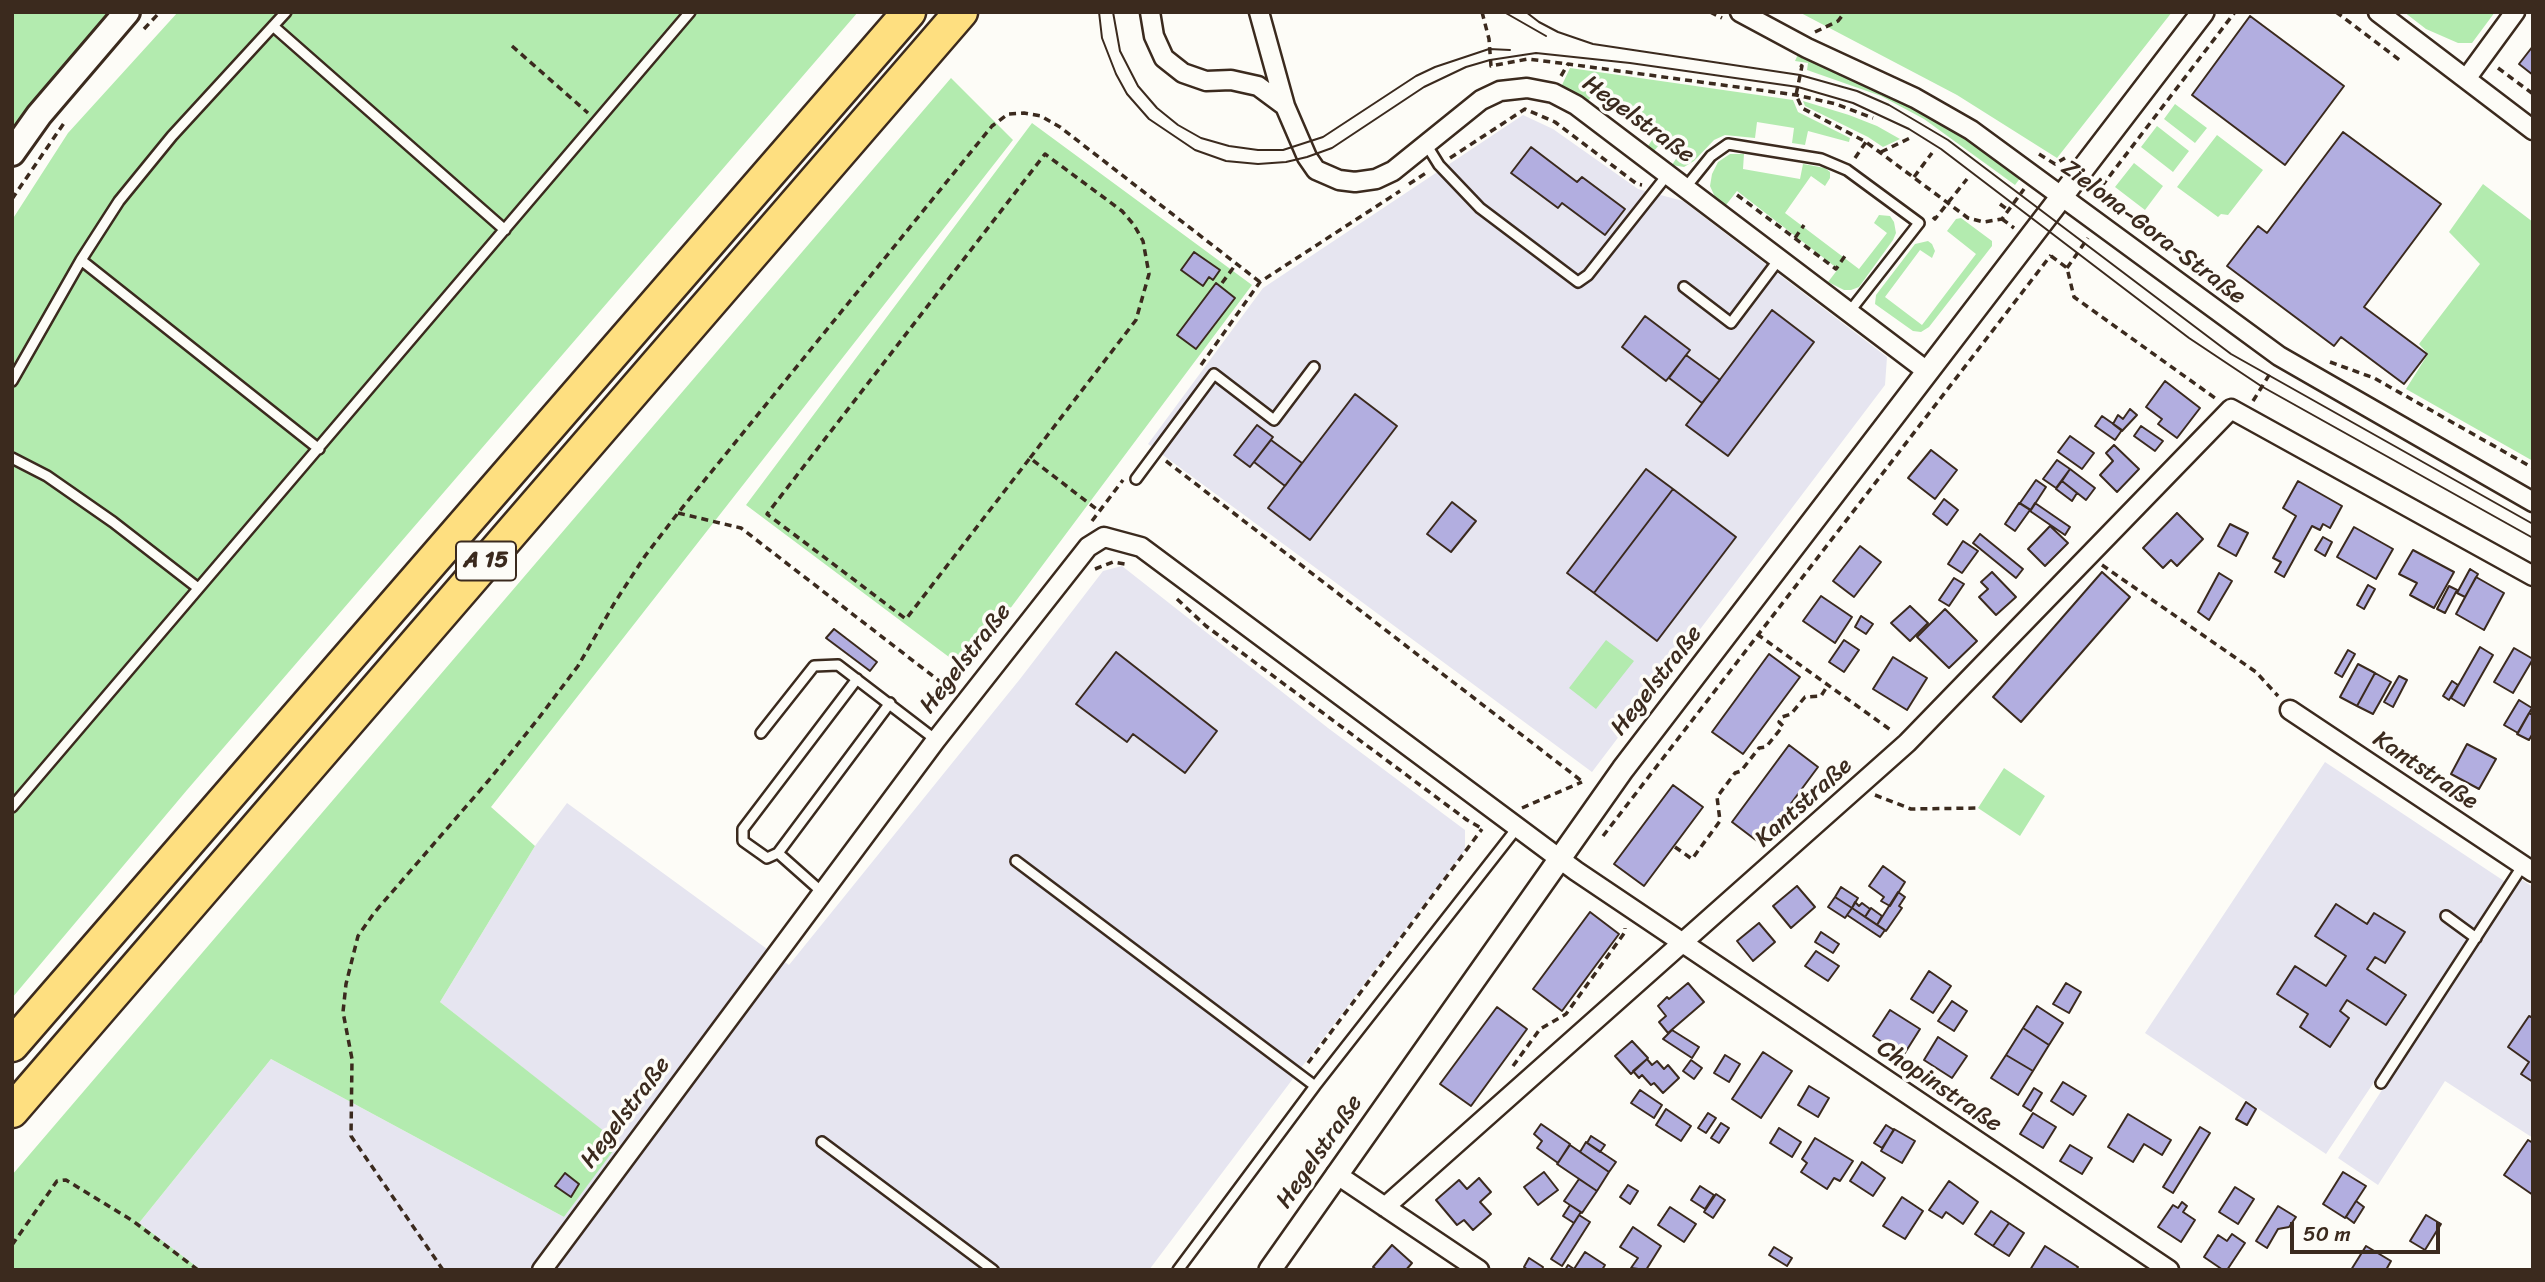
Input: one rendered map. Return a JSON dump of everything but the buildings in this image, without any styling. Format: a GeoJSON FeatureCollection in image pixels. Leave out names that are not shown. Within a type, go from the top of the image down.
{"type":"FeatureCollection","features":[{"type":"Feature","properties":{"kind":"highway","name":"A 15"},"geometry":{"type":"LineString","coordinates":[[12,1045],[909,12]]}},
{"type":"Feature","properties":{"kind":"highway","name":"A 15"},"geometry":{"type":"LineString","coordinates":[[12,1111],[961,12]]}},
{"type":"Feature","properties":{"kind":"main road"},"geometry":{"type":"LineString","coordinates":[[12,153],[39,115],[127,12]]}},
{"type":"Feature","properties":{"kind":"street"},"geometry":{"type":"LineString","coordinates":[[1150,12],[1154,36],[1164,58],[1183,73],[1206,81],[1231,80],[1258,86],[1285,106]]}},
{"type":"Feature","properties":{"kind":"street","name":"Hegelstraße"},"geometry":{"type":"LineString","coordinates":[[1259,12],[1285,106],[1307,157],[1316,170],[1339,180],[1355,182],[1376,179],[1393,171],[1481,100],[1500,91],[1527,88],[1553,93],[1576,104],[1662,181],[1685,187],[1928,372]]}},
{"type":"Feature","properties":{"kind":"street","name":"Zielona-Gora-Straße"},"geometry":{"type":"LineString","coordinates":[[1740,12],[1807,48],[1916,98],[1971,130],[2279,356],[2533,502]]}},
{"type":"Feature","properties":{"kind":"street","name":"Hegelstraße"},"geometry":{"type":"LineString","coordinates":[[1270,1270],[1623,769],[2203,12]]}},
{"type":"Feature","properties":{"kind":"street"},"geometry":{"type":"LineString","coordinates":[[2378,12],[2533,130]]}},
{"type":"Feature","properties":{"kind":"street"},"geometry":{"type":"LineString","coordinates":[[2466,79],[2515,12]]}},
{"type":"Feature","properties":{"kind":"street"},"geometry":{"type":"LineString","coordinates":[[2237,412],[2533,576]]}},
{"type":"Feature","properties":{"kind":"street","name":"Kantstraße"},"geometry":{"type":"LineString","coordinates":[[1385,1207],[1908,743],[2089,556],[2237,412]]}},
{"type":"Feature","properties":{"kind":"street","name":"Hegelstraße"},"geometry":{"type":"LineString","coordinates":[[542,1270],[936,740],[1088,547],[1104,537],[1141,547],[1559,859],[1682,944]]}},
{"type":"Feature","properties":{"kind":"street","name":"Kantstraße"},"geometry":{"type":"LineString","coordinates":[[2290,710],[2528,869]]}},
{"type":"Feature","properties":{"kind":"street","name":"Chopinstraße"},"geometry":{"type":"LineString","coordinates":[[1682,944],[2169,1270]]}},
{"type":"Feature","properties":{"kind":"street"},"geometry":{"type":"LineString","coordinates":[[1336,1174],[1479,1270]]}},
{"type":"Feature","properties":{"kind":"lane"},"geometry":{"type":"LineString","coordinates":[[12,381],[81,260],[119,201],[172,136],[286,12]]}},
{"type":"Feature","properties":{"kind":"lane"},"geometry":{"type":"LineString","coordinates":[[12,807],[690,12]]}},
{"type":"Feature","properties":{"kind":"lane"},"geometry":{"type":"LineString","coordinates":[[273,26],[505,230]]}},
{"type":"Feature","properties":{"kind":"lane"},"geometry":{"type":"LineString","coordinates":[[1426,144],[1438,165],[1480,208],[1578,282],[1588,275],[1662,181]]}},
{"type":"Feature","properties":{"kind":"lane"},"geometry":{"type":"LineString","coordinates":[[1685,187],[1711,156],[1728,144],[1821,159],[1847,170],[1919,223],[1850,311]]}},
{"type":"Feature","properties":{"kind":"lane"},"geometry":{"type":"LineString","coordinates":[[1684,287],[1731,323],[1780,258]]}},
{"type":"Feature","properties":{"kind":"lane"},"geometry":{"type":"LineString","coordinates":[[81,260],[319,449]]}},
{"type":"Feature","properties":{"kind":"lane"},"geometry":{"type":"LineString","coordinates":[[1136,479],[1214,374],[1274,420],[1314,367]]}},
{"type":"Feature","properties":{"kind":"lane"},"geometry":{"type":"LineString","coordinates":[[12,458],[47,476],[113,522],[198,588]]}},
{"type":"Feature","properties":{"kind":"lane"},"geometry":{"type":"LineString","coordinates":[[761,733],[814,666],[838,665],[936,740]]}},
{"type":"Feature","properties":{"kind":"lane"},"geometry":{"type":"LineString","coordinates":[[857,679],[743,829],[744,841],[767,858],[778,853],[890,703]]}},
{"type":"Feature","properties":{"kind":"lane"},"geometry":{"type":"LineString","coordinates":[[1178,1270],[1315,1086],[1517,828]]}},
{"type":"Feature","properties":{"kind":"lane"},"geometry":{"type":"LineString","coordinates":[[778,853],[823,892]]}},
{"type":"Feature","properties":{"kind":"lane"},"geometry":{"type":"LineString","coordinates":[[1016,861],[1315,1086]]}},
{"type":"Feature","properties":{"kind":"lane"},"geometry":{"type":"LineString","coordinates":[[2381,1083],[2476,938],[2528,869]]}},
{"type":"Feature","properties":{"kind":"lane"},"geometry":{"type":"LineString","coordinates":[[2446,916],[2476,938]]}},
{"type":"Feature","properties":{"kind":"lane"},"geometry":{"type":"LineString","coordinates":[[822,1142],[993,1270]]}},
{"type":"Feature","properties":{"kind":"path"},"geometry":{"type":"LineString","coordinates":[[136,38],[160,12]]}},
{"type":"Feature","properties":{"kind":"path"},"geometry":{"type":"LineString","coordinates":[[1482,12],[1489,39],[1491,66],[1528,59],[1796,95],[1836,104],[1873,118]]}},
{"type":"Feature","properties":{"kind":"path"},"geometry":{"type":"LineString","coordinates":[[1811,34],[1838,21],[1845,12]]}},
{"type":"Feature","properties":{"kind":"path"},"geometry":{"type":"LineString","coordinates":[[2122,216],[2111,208],[2102,186],[2235,12]]}},
{"type":"Feature","properties":{"kind":"path"},"geometry":{"type":"LineString","coordinates":[[2336,12],[2400,61]]}},
{"type":"Feature","properties":{"kind":"path"},"geometry":{"type":"LineString","coordinates":[[512,46],[598,122]]}},
{"type":"Feature","properties":{"kind":"path"},"geometry":{"type":"LineString","coordinates":[[1198,369],[1260,282],[1553,93],[1568,64]]}},
{"type":"Feature","properties":{"kind":"path"},"geometry":{"type":"LineString","coordinates":[[1802,66],[1796,95],[1802,108],[1881,152],[1968,219],[1984,222],[2002,219]]}},
{"type":"Feature","properties":{"kind":"path"},"geometry":{"type":"LineString","coordinates":[[1525,109],[1555,122],[1637,184],[1662,181]]}},
{"type":"Feature","properties":{"kind":"path"},"geometry":{"type":"LineString","coordinates":[[12,199],[71,114]]}},
{"type":"Feature","properties":{"kind":"path"},"geometry":{"type":"LineString","coordinates":[[443,1270],[351,1136],[352,1059],[343,1012],[346,984],[358,936],[374,913],[489,780],[546,709],[578,666],[645,556],[677,513],[992,126],[1008,114],[1041,116],[1059,127],[1260,282]]}},
{"type":"Feature","properties":{"kind":"path"},"geometry":{"type":"LineString","coordinates":[[1881,152],[1910,138]]}},
{"type":"Feature","properties":{"kind":"path"},"geometry":{"type":"LineString","coordinates":[[1847,170],[1866,142]]}},
{"type":"Feature","properties":{"kind":"path"},"geometry":{"type":"LineString","coordinates":[[1914,177],[1932,153]]}},
{"type":"Feature","properties":{"kind":"path"},"geometry":{"type":"LineString","coordinates":[[1045,154],[1122,211],[1143,242],[1149,274],[1136,320],[1030,458],[906,619],[767,514],[1045,154]]}},
{"type":"Feature","properties":{"kind":"path"},"geometry":{"type":"LineString","coordinates":[[2046,159],[2055,164],[2065,157]]}},
{"type":"Feature","properties":{"kind":"path"},"geometry":{"type":"LineString","coordinates":[[1919,223],[1927,213],[1936,219],[1967,179]]}},
{"type":"Feature","properties":{"kind":"path"},"geometry":{"type":"LineString","coordinates":[[1737,195],[1836,269],[1845,256],[1842,253]]}},
{"type":"Feature","properties":{"kind":"path"},"geometry":{"type":"LineString","coordinates":[[2000,204],[2008,210]]}},
{"type":"Feature","properties":{"kind":"path"},"geometry":{"type":"LineString","coordinates":[[1794,238],[1804,225]]}},
{"type":"Feature","properties":{"kind":"path"},"geometry":{"type":"LineString","coordinates":[[1601,839],[2051,256],[2067,268],[2074,297],[2237,412],[2273,369]]}},
{"type":"Feature","properties":{"kind":"path"},"geometry":{"type":"LineString","coordinates":[[1222,283],[1236,264]]}},
{"type":"Feature","properties":{"kind":"path"},"geometry":{"type":"LineString","coordinates":[[2324,360],[2374,378],[2533,468]]}},
{"type":"Feature","properties":{"kind":"path"},"geometry":{"type":"LineString","coordinates":[[1155,453],[1585,782],[1490,819],[1308,1063]]}},
{"type":"Feature","properties":{"kind":"path"},"geometry":{"type":"LineString","coordinates":[[1030,458],[1100,511]]}},
{"type":"Feature","properties":{"kind":"path"},"geometry":{"type":"LineString","coordinates":[[677,513],[741,528],[958,695]]}},
{"type":"Feature","properties":{"kind":"path"},"geometry":{"type":"LineString","coordinates":[[2089,556],[2256,672],[2290,710]]}},
{"type":"Feature","properties":{"kind":"path"},"geometry":{"type":"LineString","coordinates":[[1086,576],[1113,562],[1131,565]]}},
{"type":"Feature","properties":{"kind":"path"},"geometry":{"type":"LineString","coordinates":[[1175,598],[1206,625],[1467,820],[1483,829]]}},
{"type":"Feature","properties":{"kind":"path"},"geometry":{"type":"LineString","coordinates":[[1757,634],[1908,743]]}},
{"type":"Feature","properties":{"kind":"path"},"geometry":{"type":"LineString","coordinates":[[1675,848],[1692,859],[1720,821],[1717,797],[1735,773],[1741,771],[1759,748],[1766,747],[1783,726],[1779,722],[1782,717],[1791,714],[1805,697],[1821,696],[1828,685]]}},
{"type":"Feature","properties":{"kind":"path"},"geometry":{"type":"LineString","coordinates":[[1856,789],[1912,809],[1978,808]]}},
{"type":"Feature","properties":{"kind":"path"},"geometry":{"type":"LineString","coordinates":[[1506,1074],[1540,1029],[1566,1014],[1625,932],[1626,920]]}},
{"type":"Feature","properties":{"kind":"path"},"geometry":{"type":"LineString","coordinates":[[12,1245],[57,1181],[66,1180],[133,1221],[198,1270]]}},
{"type":"Feature","properties":{"kind":"shaded area"},"geometry":{"type":"Polygon","coordinates":[[[1523,115],[1553,129],[1638,189],[1683,201],[1887,357],[1885,385],[1592,772],[1148,444],[1263,288],[1523,115]]]}},
{"type":"Feature","properties":{"kind":"shaded area"},"geometry":{"type":"Polygon","coordinates":[[[1122,566],[1328,728],[1465,830],[1465,850],[1149,1270],[201,1270],[139,1223],[271,1059],[564,1217],[618,1143],[440,1002],[535,846],[567,803],[789,965],[1020,679],[1103,571],[1122,566]]]}},
{"type":"Feature","properties":{"kind":"shaded area"},"geometry":{"type":"Polygon","coordinates":[[[2325,762],[2507,883],[2326,1154],[2145,1033],[2325,762]]]}},
{"type":"Feature","properties":{"kind":"shaded area"},"geometry":{"type":"Polygon","coordinates":[[[2519,878],[2533,887],[2533,1138],[2445,1081],[2378,1185],[2338,1158],[2519,878]]]}},
{"type":"Feature","properties":{"kind":"green space"},"geometry":{"type":"Polygon","coordinates":[[[12,12],[110,12],[32,106],[12,136],[12,12]]]}},
{"type":"Feature","properties":{"kind":"green space"},"geometry":{"type":"Polygon","coordinates":[[[178,12],[858,12],[187,790],[12,998],[12,220],[68,133],[178,12]]]}},
{"type":"Feature","properties":{"kind":"green space"},"geometry":{"type":"Polygon","coordinates":[[[1799,12],[2172,12],[2057,158],[1957,95],[1799,12]]]}},
{"type":"Feature","properties":{"kind":"green space"},"geometry":{"type":"Polygon","coordinates":[[[2404,12],[2495,12],[2472,43],[2458,43],[2426,29],[2404,12]]]}},
{"type":"Feature","properties":{"kind":"green space"},"geometry":{"type":"Polygon","coordinates":[[[1799,52],[1911,107],[1960,135],[2021,177],[2015,185],[1924,119],[1881,96],[1807,70],[1808,63],[1795,61],[1799,52]]]}},
{"type":"Feature","properties":{"kind":"green space"},"geometry":{"type":"Polygon","coordinates":[[[1570,68],[1793,100],[1798,112],[1850,138],[1849,142],[1808,131],[1805,145],[1792,143],[1794,128],[1757,122],[1755,138],[1725,135],[1714,140],[1694,161],[1684,167],[1672,165],[1681,151],[1664,139],[1654,151],[1648,146],[1657,133],[1597,89],[1588,101],[1562,85],[1570,68]]]}},
{"type":"Feature","properties":{"kind":"green space"},"geometry":{"type":"Polygon","coordinates":[[[951,78],[1013,140],[491,807],[535,846],[440,1002],[619,1143],[564,1217],[271,1059],[139,1223],[201,1270],[12,1270],[12,1175],[951,78]]]}},
{"type":"Feature","properties":{"kind":"green space"},"geometry":{"type":"Polygon","coordinates":[[[1803,101],[1849,115],[1900,139],[1883,147],[1805,106],[1803,101]]]}},
{"type":"Feature","properties":{"kind":"green space"},"geometry":{"type":"Polygon","coordinates":[[[2175,104],[2207,128],[2195,143],[2164,119],[2175,104]]]}},
{"type":"Feature","properties":{"kind":"green space"},"geometry":{"type":"Polygon","coordinates":[[[1032,123],[1252,285],[965,669],[746,505],[1032,123]],[[1193,252],[1181,270],[1203,285],[1209,277],[1213,280],[1219,270],[1193,252]],[[1216,283],[1177,335],[1197,349],[1235,298],[1216,283]]]}},
{"type":"Feature","properties":{"kind":"green space"},"geometry":{"type":"Polygon","coordinates":[[[2157,126],[2189,151],[2173,172],[2141,147],[2157,126]]]}},
{"type":"Feature","properties":{"kind":"green space"},"geometry":{"type":"Polygon","coordinates":[[[2217,135],[2263,170],[2228,215],[2221,214],[2218,217],[2177,187],[2217,135]]]}},
{"type":"Feature","properties":{"kind":"green space"},"geometry":{"type":"Polygon","coordinates":[[[1730,154],[1744,154],[1743,169],[1800,179],[1803,164],[1825,168],[1830,172],[1825,186],[1811,176],[1785,213],[1859,269],[1887,233],[1874,223],[1879,215],[1890,216],[1896,233],[1893,240],[1859,287],[1844,290],[1828,282],[1838,269],[1737,191],[1726,205],[1715,197],[1710,186],[1712,174],[1718,162],[1730,154]]]}},
{"type":"Feature","properties":{"kind":"green space"},"geometry":{"type":"Polygon","coordinates":[[[2134,163],[2163,186],[2145,210],[2115,187],[2134,163]]]}},
{"type":"Feature","properties":{"kind":"green space"},"geometry":{"type":"Polygon","coordinates":[[[2483,184],[2533,222],[2533,461],[2406,389],[2428,354],[2419,344],[2480,264],[2449,232],[2483,184]]]}},
{"type":"Feature","properties":{"kind":"green space"},"geometry":{"type":"Polygon","coordinates":[[[1961,218],[1992,241],[1992,246],[1929,327],[1921,332],[1913,331],[1875,304],[1876,295],[1915,244],[1928,241],[1935,251],[1932,258],[1920,250],[1885,297],[1922,325],[1976,254],[1947,231],[1956,219],[1961,218]]]}},
{"type":"Feature","properties":{"kind":"green space"},"geometry":{"type":"Polygon","coordinates":[[[1606,640],[1634,661],[1596,709],[1569,688],[1606,640]]]}},
{"type":"Feature","properties":{"kind":"green space"},"geometry":{"type":"Polygon","coordinates":[[[2004,768],[2045,796],[2020,836],[1978,808],[2004,768]]]}},
{"type":"Feature","properties":{"kind":"tram line"},"geometry":{"type":"LineString","coordinates":[[1099,12],[1102,38],[1127,94],[1149,119],[1195,150],[1226,161],[1258,164],[1307,157],[1332,148],[1424,87],[1466,67],[1490,60],[1536,53],[1630,63],[1798,87],[1853,103],[1909,129],[1941,149],[2189,338],[2261,386],[2533,538]]}},
{"type":"Feature","properties":{"kind":"tram line"},"geometry":{"type":"LineString","coordinates":[[1113,12],[1120,51],[1138,86],[1157,108],[1178,125],[1201,138],[1258,150],[1283,150],[1323,137],[1416,76],[1435,67],[1489,49],[1510,50]]}},
{"type":"Feature","properties":{"kind":"tram line"},"geometry":{"type":"LineString","coordinates":[[1504,12],[1546,36]]}},
{"type":"Feature","properties":{"kind":"tram line"},"geometry":{"type":"LineString","coordinates":[[1526,12],[1558,32],[1593,44],[1800,75],[1857,91],[1889,105],[1948,140],[2231,354],[2533,524]]}}]}
